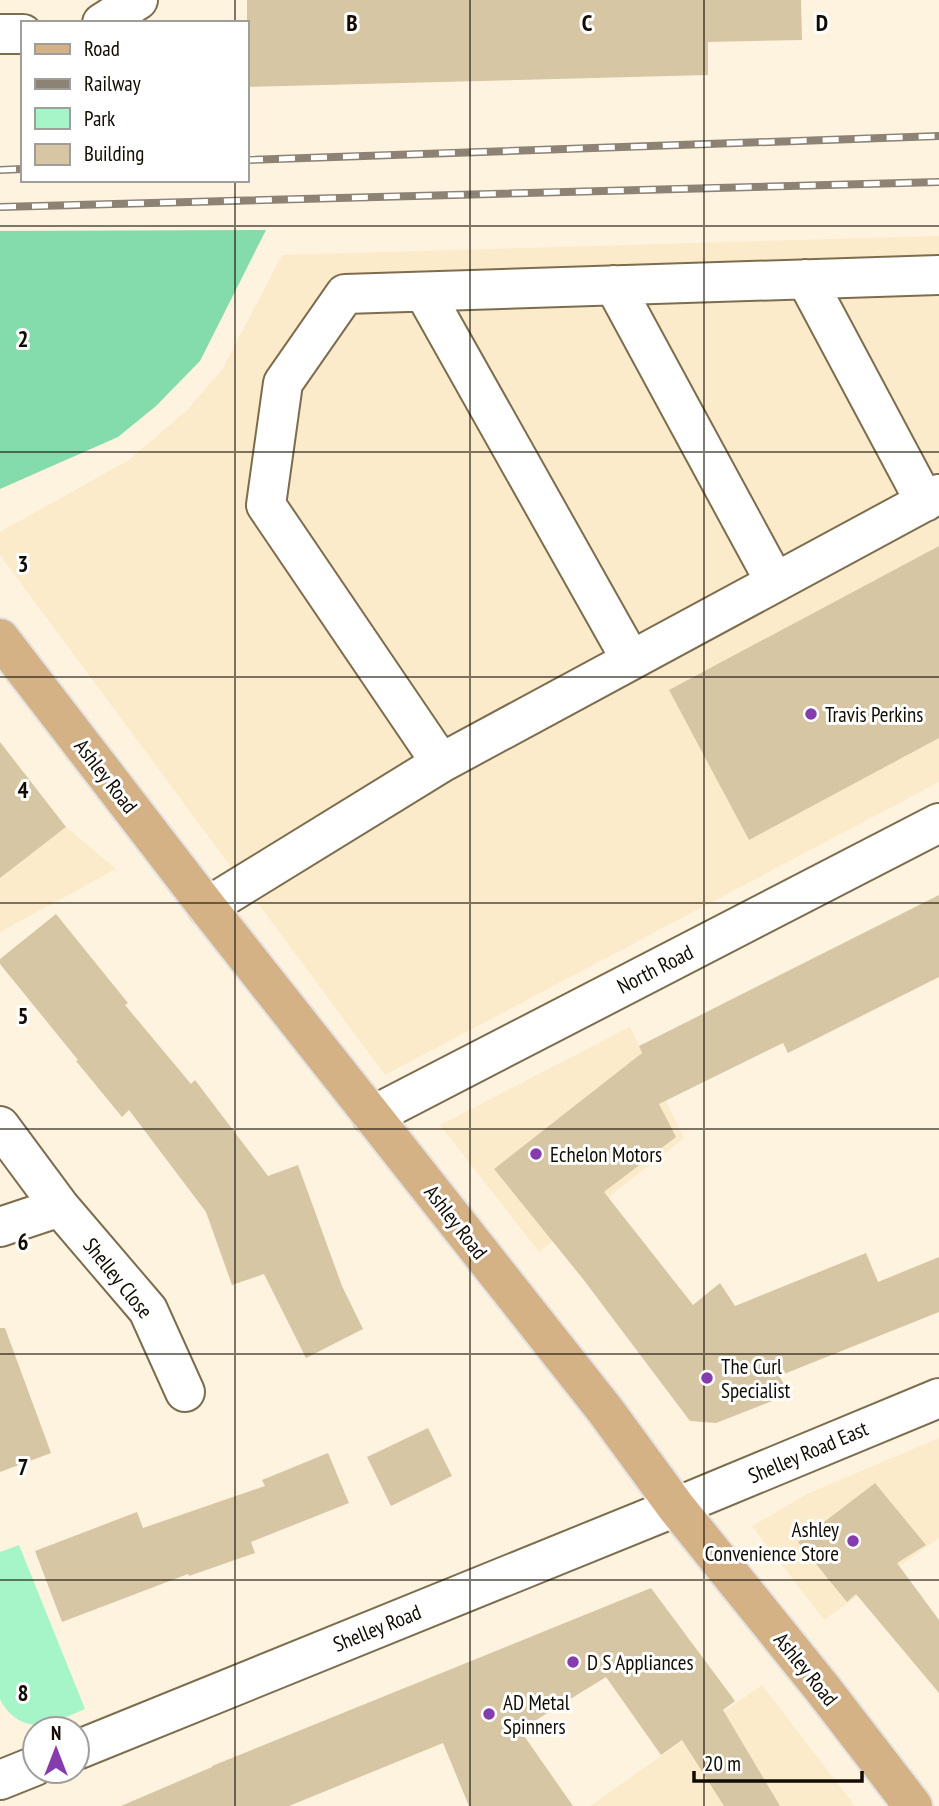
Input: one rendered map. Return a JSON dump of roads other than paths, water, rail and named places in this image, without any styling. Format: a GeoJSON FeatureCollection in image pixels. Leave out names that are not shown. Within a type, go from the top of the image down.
{"type":"FeatureCollection","features":[{"type":"Feature","properties":{"kind":"main road","name":"Ashley Road"},"geometry":{"type":"LineString","coordinates":[[0,638],[207,907],[605,1410],[676,1507],[913,1806]]}},
{"type":"Feature","properties":{"kind":"street"},"geometry":{"type":"LineString","coordinates":[[105,21],[138,0]]}},
{"type":"Feature","properties":{"kind":"street"},"geometry":{"type":"LineString","coordinates":[[0,34],[21,34]]}},
{"type":"Feature","properties":{"kind":"street"},"geometry":{"type":"LineString","coordinates":[[441,763],[266,505],[283,383],[345,294],[939,275]]}},
{"type":"Feature","properties":{"kind":"street"},"geometry":{"type":"LineString","coordinates":[[207,907],[441,763],[932,498],[806,279]]}},
{"type":"Feature","properties":{"kind":"street"},"geometry":{"type":"LineString","coordinates":[[614,285],[775,583]]}},
{"type":"Feature","properties":{"kind":"street"},"geometry":{"type":"LineString","coordinates":[[424,292],[631,660]]}},
{"type":"Feature","properties":{"kind":"street","name":"North Road"},"geometry":{"type":"LineString","coordinates":[[372,1116],[939,823]]}},
{"type":"Feature","properties":{"kind":"street","name":"Shelley Close"},"geometry":{"type":"LineString","coordinates":[[0,1126],[60,1207],[148,1310],[185,1392]]}},
{"type":"Feature","properties":{"kind":"street"},"geometry":{"type":"LineString","coordinates":[[0,1227],[60,1207]]}},
{"type":"Feature","properties":{"kind":"street","name":"Shelley Road East"},"geometry":{"type":"LineString","coordinates":[[676,1507],[939,1398]]}},
{"type":"Feature","properties":{"kind":"street","name":"Shelley Road"},"geometry":{"type":"LineString","coordinates":[[91,1744],[676,1507]]}},
{"type":"Feature","properties":{"kind":"street"},"geometry":{"type":"LineString","coordinates":[[0,1780],[21,1772]]}},
{"type":"Feature","properties":{"kind":"railway"},"geometry":{"type":"LineString","coordinates":[[248,160],[939,136]]}},
{"type":"Feature","properties":{"kind":"railway"},"geometry":{"type":"LineString","coordinates":[[0,170],[21,169]]}},
{"type":"Feature","properties":{"kind":"railway"},"geometry":{"type":"LineString","coordinates":[[0,207],[939,182]]}},
{"type":"Feature","properties":{"kind":"place","name":"Travis Perkins"},"geometry":{"type":"Point","coordinates":[811,714]}},
{"type":"Feature","properties":{"kind":"place","name":"Echelon Motors"},"geometry":{"type":"Point","coordinates":[536,1154]}},
{"type":"Feature","properties":{"kind":"place","name":"The Curl Specialist"},"geometry":{"type":"Point","coordinates":[707,1378]}},
{"type":"Feature","properties":{"kind":"place","name":"Ashley Convenience Store"},"geometry":{"type":"Point","coordinates":[853,1541]}},
{"type":"Feature","properties":{"kind":"place","name":"D S Appliances"},"geometry":{"type":"Point","coordinates":[573,1662]}},
{"type":"Feature","properties":{"kind":"place","name":"AD Metal Spinners"},"geometry":{"type":"Point","coordinates":[489,1714]}}]}
